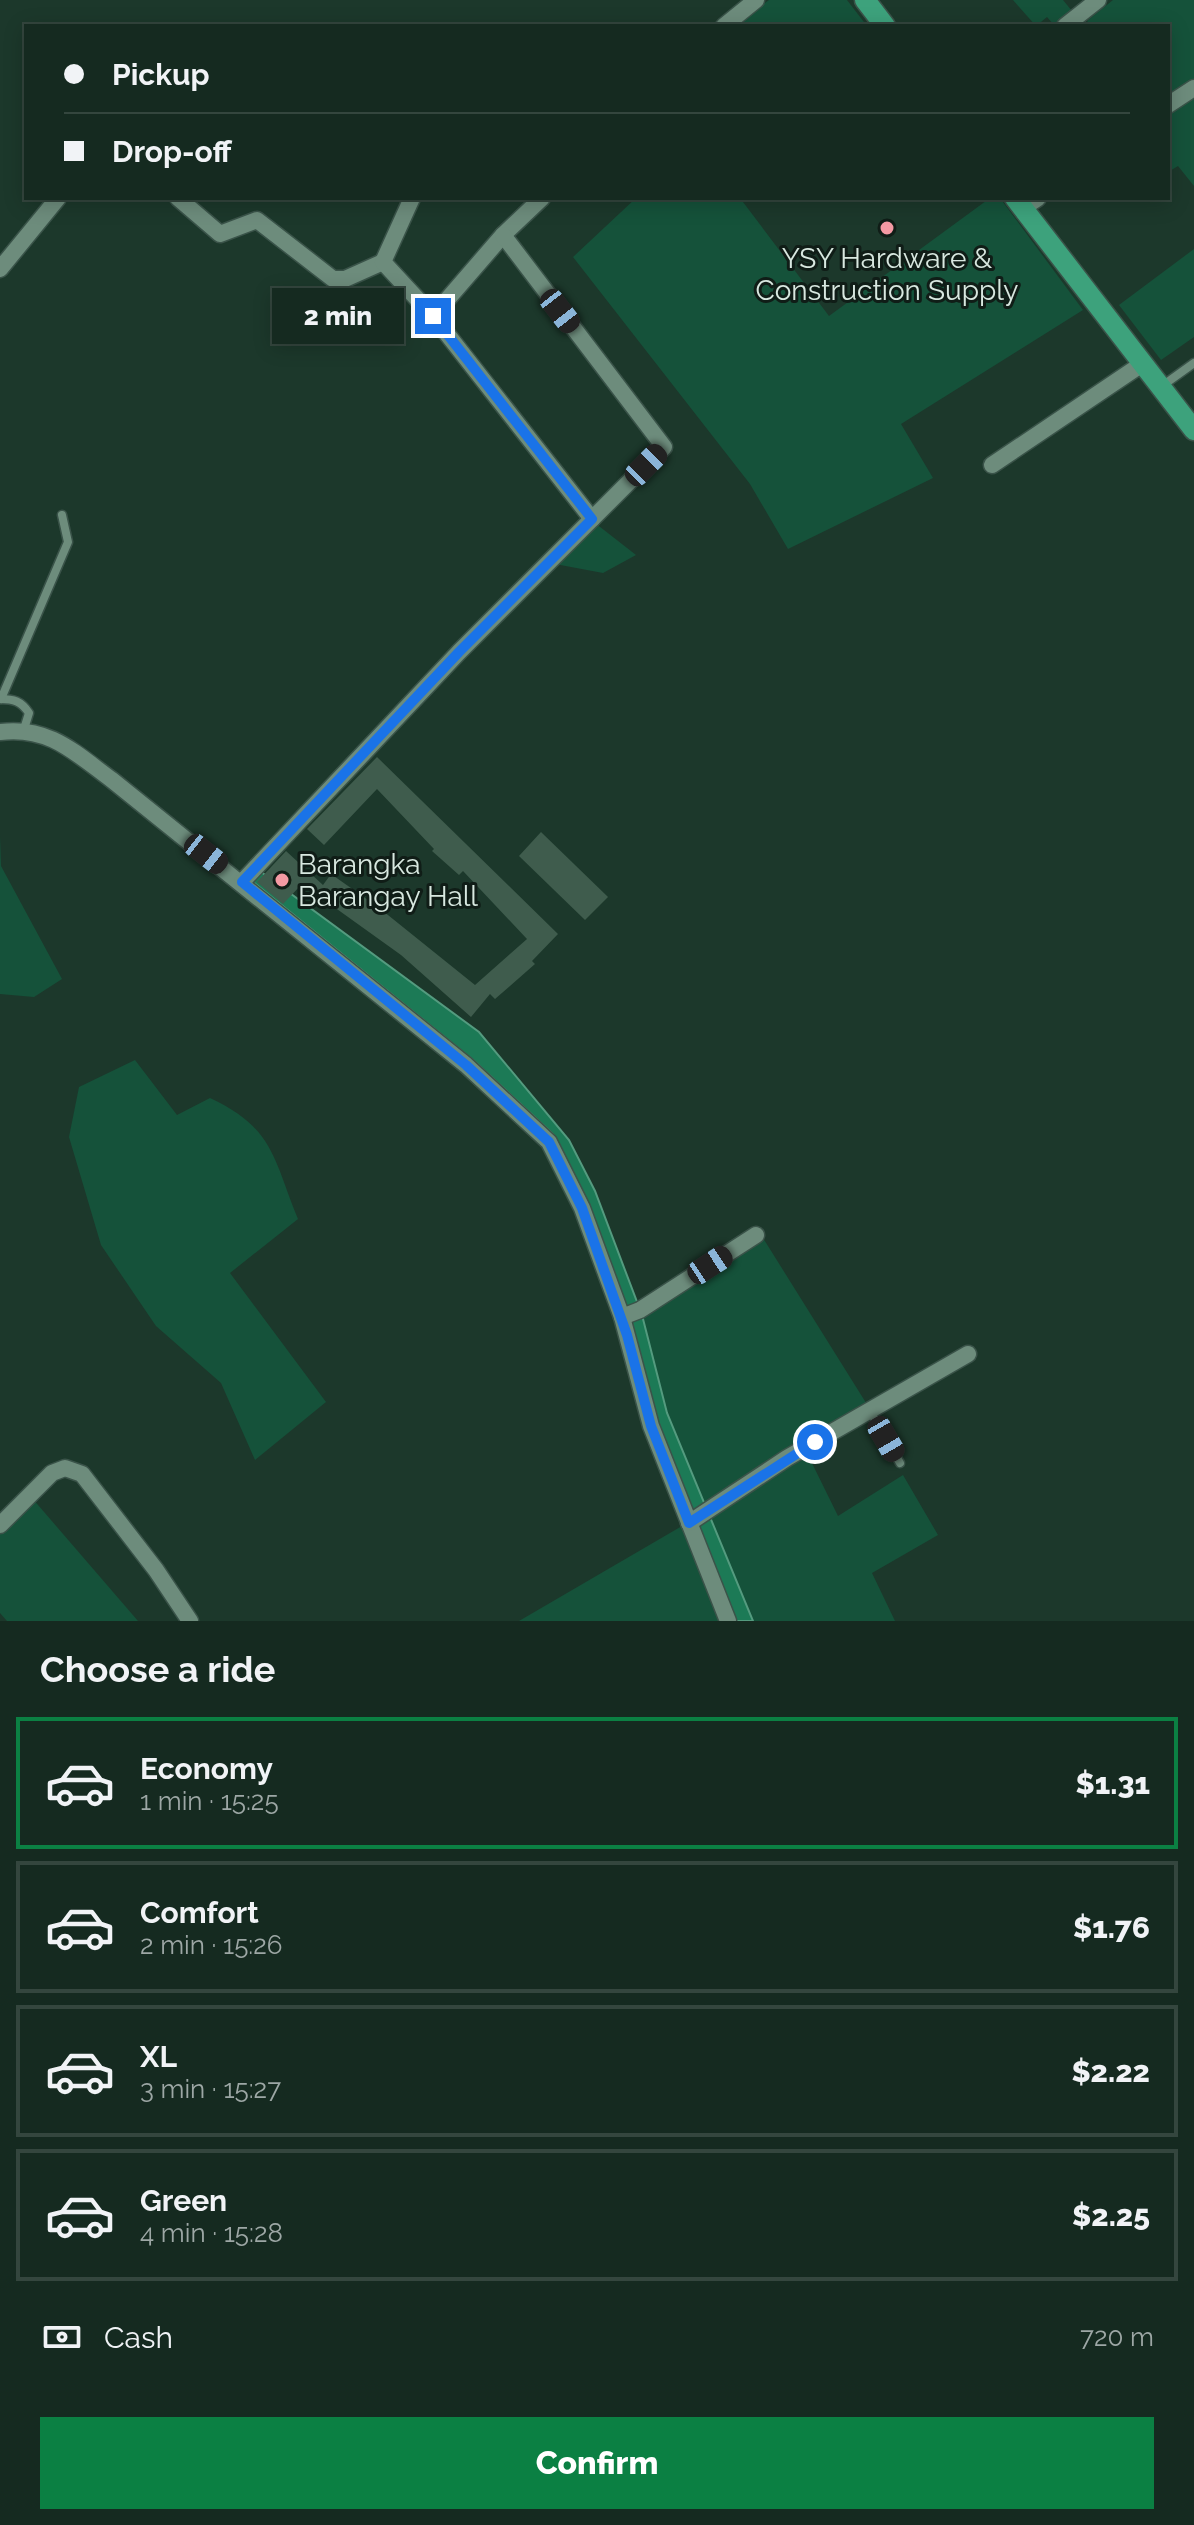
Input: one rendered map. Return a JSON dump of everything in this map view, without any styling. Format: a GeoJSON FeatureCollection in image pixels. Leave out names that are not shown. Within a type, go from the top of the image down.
{"type":"FeatureCollection","features":[{"type":"Feature","properties":{"kind":"main road"},"geometry":{"type":"LineString","coordinates":[[865,0],[883,24]]}},
{"type":"Feature","properties":{"kind":"main road"},"geometry":{"type":"LineString","coordinates":[[1026,201],[1142,364],[1194,430]]}},
{"type":"Feature","properties":{"kind":"street"},"geometry":{"type":"LineString","coordinates":[[726,24],[756,0]]}},
{"type":"Feature","properties":{"kind":"street"},"geometry":{"type":"LineString","coordinates":[[1068,24],[1098,0]]}},
{"type":"Feature","properties":{"kind":"street"},"geometry":{"type":"LineString","coordinates":[[1170,104],[1194,88]]}},
{"type":"Feature","properties":{"kind":"street"},"geometry":{"type":"LineString","coordinates":[[0,269],[56,200]]}},
{"type":"Feature","properties":{"kind":"street"},"geometry":{"type":"LineString","coordinates":[[180,200],[220,234],[257,220],[333,279],[345,279],[383,262],[411,200]]}},
{"type":"Feature","properties":{"kind":"street"},"geometry":{"type":"LineString","coordinates":[[433,316],[503,235],[540,200]]}},
{"type":"Feature","properties":{"kind":"street"},"geometry":{"type":"LineString","coordinates":[[242,882],[459,652],[664,447],[503,235]]}},
{"type":"Feature","properties":{"kind":"street"},"geometry":{"type":"LineString","coordinates":[[383,262],[433,316],[592,519]]}},
{"type":"Feature","properties":{"kind":"street"},"geometry":{"type":"LineString","coordinates":[[992,465],[1142,364]]}},
{"type":"Feature","properties":{"kind":"street"},"geometry":{"type":"LineString","coordinates":[[0,732],[24,729],[61,742],[242,882],[466,1065],[549,1142],[582,1208],[622,1317],[651,1426],[728,1621]]}},
{"type":"Feature","properties":{"kind":"street"},"geometry":{"type":"LineString","coordinates":[[622,1317],[640,1310],[756,1235]]}},
{"type":"Feature","properties":{"kind":"street"},"geometry":{"type":"LineString","coordinates":[[689,1523],[787,1458],[968,1354]]}},
{"type":"Feature","properties":{"kind":"street"},"geometry":{"type":"LineString","coordinates":[[0,1525],[52,1473],[65,1468],[82,1474],[156,1570],[190,1621]]}},
{"type":"Feature","properties":{"kind":"lane"},"geometry":{"type":"LineString","coordinates":[[1161,387],[1194,363]]}},
{"type":"Feature","properties":{"kind":"lane"},"geometry":{"type":"LineString","coordinates":[[24,729],[29,713],[23,705],[14,699],[1,699],[68,542],[62,515]]}},
{"type":"Feature","properties":{"kind":"lane"},"geometry":{"type":"LineString","coordinates":[[870,1410],[900,1463]]}},
{"type":"Feature","properties":{"kind":"shaded area"},"geometry":{"type":"Polygon","coordinates":[[[769,0],[847,0],[865,24],[736,24],[769,0]]]}},
{"type":"Feature","properties":{"kind":"shaded area"},"geometry":{"type":"Polygon","coordinates":[[[1013,0],[1063,0],[1072,11],[1055,24],[1047,17],[1034,24],[1013,0]]]}},
{"type":"Feature","properties":{"kind":"shaded area"},"geometry":{"type":"Polygon","coordinates":[[[1113,0],[1194,0],[1194,186],[1178,166],[1170,171],[1170,24],[1089,24],[1087,21],[1113,0]]]}},
{"type":"Feature","properties":{"kind":"shaded area"},"geometry":{"type":"Polygon","coordinates":[[[634,200],[742,200],[829,316],[987,200],[1001,200],[1083,310],[901,424],[933,478],[788,549],[750,484],[573,257],[634,200]]]}},
{"type":"Feature","properties":{"kind":"shaded area"},"geometry":{"type":"Polygon","coordinates":[[[1194,249],[1194,337],[1161,360],[1119,305],[1194,249]]]}},
{"type":"Feature","properties":{"kind":"shaded area"},"geometry":{"type":"Polygon","coordinates":[[[595,523],[636,555],[603,573],[555,564],[595,523]]]}},
{"type":"Feature","properties":{"kind":"shaded area"},"geometry":{"type":"Polygon","coordinates":[[[0,836],[1,866],[62,979],[34,997],[0,994],[0,836]]]}},
{"type":"Feature","properties":{"kind":"shaded area"},"geometry":{"type":"Polygon","coordinates":[[[249,863],[479,1032],[569,1140],[595,1191],[642,1315],[667,1413],[753,1621],[734,1621],[659,1425],[638,1351],[579,1187],[553,1134],[473,1060],[243,874],[249,863]]]}},
{"type":"Feature","properties":{"kind":"shaded area"},"geometry":{"type":"Polygon","coordinates":[[[135,1060],[177,1115],[210,1098],[247,1121],[269,1147],[298,1219],[230,1273],[326,1402],[255,1460],[221,1383],[156,1326],[101,1245],[69,1137],[79,1087],[135,1060]]]}},
{"type":"Feature","properties":{"kind":"shaded area"},"geometry":{"type":"Polygon","coordinates":[[[763,1238],[868,1406],[704,1505],[667,1413],[642,1315],[763,1238]]]}},
{"type":"Feature","properties":{"kind":"shaded area"},"geometry":{"type":"Polygon","coordinates":[[[807,1453],[838,1516],[903,1475],[938,1535],[872,1573],[895,1621],[753,1621],[710,1519],[807,1453]]]}},
{"type":"Feature","properties":{"kind":"shaded area"},"geometry":{"type":"Polygon","coordinates":[[[32,1498],[138,1621],[7,1621],[0,1613],[0,1531],[32,1498]]]}},
{"type":"Feature","properties":{"kind":"shaded area"},"geometry":{"type":"Polygon","coordinates":[[[682,1526],[720,1621],[519,1621],[682,1526]]]}},
{"type":"Feature","properties":{"kind":"building"},"geometry":{"type":"Polygon","coordinates":[[[377,757],[558,934],[532,961],[535,964],[495,999],[490,994],[471,1017],[401,955],[302,884],[283,904],[257,882],[286,851],[323,885],[331,874],[378,907],[475,985],[527,939],[463,871],[459,875],[432,851],[434,849],[377,789],[324,845],[307,829],[377,757]]]}},
{"type":"Feature","properties":{"kind":"building"},"geometry":{"type":"Polygon","coordinates":[[[541,832],[608,897],[585,920],[519,856],[541,832]]]}},
{"type":"Feature","properties":{"kind":"place","name":"YSY Hardware & Construction Supply"},"geometry":{"type":"Point","coordinates":[887,228]}},
{"type":"Feature","properties":{"kind":"place","name":"Barangka Barangay Hall"},"geometry":{"type":"Point","coordinates":[282,880]}},
{"type":"Feature","properties":{"kind":"route"},"geometry":{"type":"LineString","coordinates":[[433,316],[592,519],[459,652],[242,882],[466,1065],[549,1142],[582,1208],[622,1317],[651,1426],[689,1523],[815,1442]]}}]}
